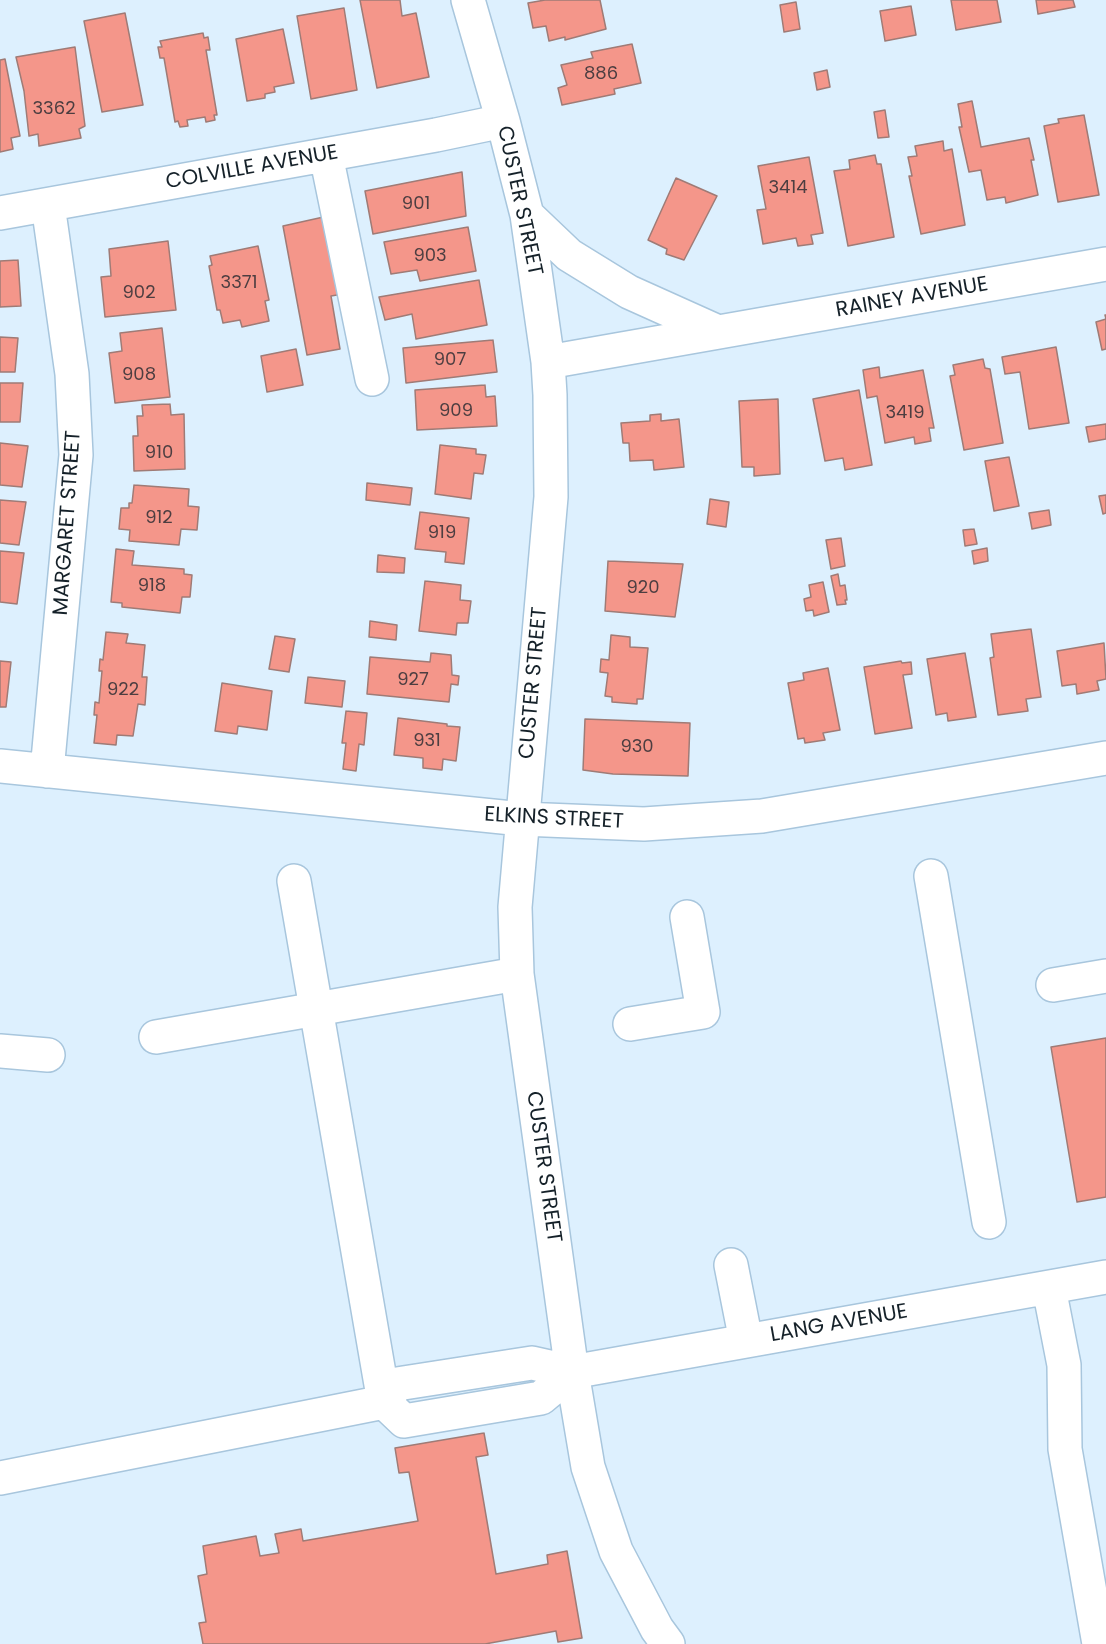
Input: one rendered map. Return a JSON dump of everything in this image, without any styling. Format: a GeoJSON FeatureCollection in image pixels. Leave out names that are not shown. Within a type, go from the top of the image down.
{"type":"FeatureCollection","features":[{"type":"Feature","properties":{"kind":"street","name":"CUSTER STREET"},"geometry":{"type":"LineString","coordinates":[[468,0],[527,215],[548,362],[551,497],[515,907],[517,974],[572,1372],[588,1467],[616,1551],[657,1629],[668,1644]]}},
{"type":"Feature","properties":{"kind":"street","name":"COLVILLE AVENUE"},"geometry":{"type":"LineString","coordinates":[[0,213],[503,121]]}},
{"type":"Feature","properties":{"kind":"street"},"geometry":{"type":"LineString","coordinates":[[326,155],[372,379]]}},
{"type":"Feature","properties":{"kind":"street","name":"MARGARET STREET"},"geometry":{"type":"LineString","coordinates":[[47,771],[76,455],[72,374],[48,205]]}},
{"type":"Feature","properties":{"kind":"street"},"geometry":{"type":"LineString","coordinates":[[527,215],[569,255],[629,292],[718,332]]}},
{"type":"Feature","properties":{"kind":"street","name":"RAINEY AVENUE"},"geometry":{"type":"LineString","coordinates":[[548,362],[1106,264]]}},
{"type":"Feature","properties":{"kind":"street","name":"ELKINS STREET"},"geometry":{"type":"LineString","coordinates":[[0,766],[522,819],[644,824],[762,816],[1106,758]]}},
{"type":"Feature","properties":{"kind":"street"},"geometry":{"type":"LineString","coordinates":[[931,876],[989,1222]]}},
{"type":"Feature","properties":{"kind":"street"},"geometry":{"type":"LineString","coordinates":[[294,881],[384,1402],[404,1420],[416,1419],[541,1398],[572,1372]]}},
{"type":"Feature","properties":{"kind":"street"},"geometry":{"type":"LineString","coordinates":[[630,1024],[703,1012],[687,917]]}},
{"type":"Feature","properties":{"kind":"street"},"geometry":{"type":"LineString","coordinates":[[156,1037],[517,974]]}},
{"type":"Feature","properties":{"kind":"street"},"geometry":{"type":"LineString","coordinates":[[1053,986],[1106,976]]}},
{"type":"Feature","properties":{"kind":"street"},"geometry":{"type":"LineString","coordinates":[[0,1052],[48,1055]]}},
{"type":"Feature","properties":{"kind":"street"},"geometry":{"type":"LineString","coordinates":[[730,1265],[746,1341]]}},
{"type":"Feature","properties":{"kind":"street","name":"LANG AVENUE"},"geometry":{"type":"LineString","coordinates":[[572,1372],[1106,1277]]}},
{"type":"Feature","properties":{"kind":"street"},"geometry":{"type":"LineString","coordinates":[[1049,1288],[1064,1365],[1065,1449],[1099,1644]]}},
{"type":"Feature","properties":{"kind":"street"},"geometry":{"type":"LineString","coordinates":[[0,1478],[384,1402]]}},
{"type":"Feature","properties":{"kind":"building"},"geometry":{"type":"Polygon","coordinates":[[[360,0],[400,0],[402,16],[416,13],[429,77],[377,88],[360,0]]]}},
{"type":"Feature","properties":{"kind":"building"},"geometry":{"type":"Polygon","coordinates":[[[545,0],[600,0],[606,29],[565,40],[565,37],[549,41],[546,26],[533,28],[528,3],[545,0]]]}},
{"type":"Feature","properties":{"kind":"building"},"geometry":{"type":"Polygon","coordinates":[[[951,0],[997,0],[1001,22],[956,30],[951,0]]]}},
{"type":"Feature","properties":{"kind":"building"},"geometry":{"type":"Polygon","coordinates":[[[1036,0],[1073,0],[1075,7],[1038,14],[1036,0]]]}},
{"type":"Feature","properties":{"kind":"building"},"geometry":{"type":"Polygon","coordinates":[[[796,2],[800,29],[784,32],[780,5],[796,2]]]}},
{"type":"Feature","properties":{"kind":"building"},"geometry":{"type":"Polygon","coordinates":[[[911,6],[916,35],[885,41],[880,11],[911,6]]]}},
{"type":"Feature","properties":{"kind":"building"},"geometry":{"type":"Polygon","coordinates":[[[344,8],[357,90],[311,99],[297,16],[344,8]]]}},
{"type":"Feature","properties":{"kind":"building"},"geometry":{"type":"Polygon","coordinates":[[[125,13],[143,105],[102,112],[84,21],[125,13]]]}},
{"type":"Feature","properties":{"kind":"building"},"geometry":{"type":"Polygon","coordinates":[[[283,29],[294,83],[274,87],[275,92],[265,94],[265,98],[247,101],[236,39],[283,29]]]}},
{"type":"Feature","properties":{"kind":"building"},"geometry":{"type":"Polygon","coordinates":[[[203,33],[204,38],[208,37],[210,50],[206,50],[217,115],[214,115],[215,120],[206,122],[205,117],[187,120],[188,126],[180,127],[178,121],[175,122],[164,58],[160,58],[158,47],[162,47],[160,41],[203,33]]]}},
{"type":"Feature","properties":{"kind":"building"},"geometry":{"type":"Polygon","coordinates":[[[632,44],[641,83],[614,89],[615,94],[562,105],[558,88],[567,85],[561,65],[593,58],[591,52],[632,44]]]}},
{"type":"Feature","properties":{"kind":"building"},"geometry":{"type":"Polygon","coordinates":[[[75,47],[85,126],[79,129],[81,138],[39,146],[38,134],[29,136],[24,91],[16,57],[75,47]]]}},
{"type":"Feature","properties":{"kind":"building"},"geometry":{"type":"Polygon","coordinates":[[[5,59],[20,136],[11,138],[13,149],[0,152],[0,60],[5,59]]]}},
{"type":"Feature","properties":{"kind":"building"},"geometry":{"type":"Polygon","coordinates":[[[827,70],[830,87],[817,90],[814,73],[827,70]]]}},
{"type":"Feature","properties":{"kind":"building"},"geometry":{"type":"Polygon","coordinates":[[[972,101],[981,147],[1029,138],[1038,195],[1006,203],[1005,197],[987,200],[981,170],[969,172],[959,127],[962,127],[958,104],[972,101]]]}},
{"type":"Feature","properties":{"kind":"building"},"geometry":{"type":"Polygon","coordinates":[[[885,110],[889,137],[878,138],[874,112],[885,110]]]}},
{"type":"Feature","properties":{"kind":"building"},"geometry":{"type":"Polygon","coordinates":[[[1084,115],[1099,195],[1058,202],[1044,126],[1059,123],[1058,119],[1084,115]]]}},
{"type":"Feature","properties":{"kind":"building"},"geometry":{"type":"Polygon","coordinates":[[[943,141],[944,151],[952,149],[965,225],[921,234],[909,176],[912,176],[908,157],[917,156],[915,146],[943,141]]]}},
{"type":"Feature","properties":{"kind":"building"},"geometry":{"type":"Polygon","coordinates":[[[875,155],[877,164],[881,164],[894,237],[848,246],[834,171],[850,169],[849,160],[875,155]]]}},
{"type":"Feature","properties":{"kind":"building"},"geometry":{"type":"Polygon","coordinates":[[[809,157],[823,233],[811,235],[813,244],[798,246],[796,238],[763,244],[757,210],[766,209],[758,166],[809,157]]]}},
{"type":"Feature","properties":{"kind":"building"},"geometry":{"type":"Polygon","coordinates":[[[462,172],[466,216],[373,234],[365,191],[462,172]]]}},
{"type":"Feature","properties":{"kind":"building"},"geometry":{"type":"Polygon","coordinates":[[[676,178],[717,196],[684,260],[666,254],[667,249],[648,240],[676,178]]]}},
{"type":"Feature","properties":{"kind":"building"},"geometry":{"type":"Polygon","coordinates":[[[328,216],[343,294],[331,296],[340,349],[307,355],[283,226],[328,216]]]}},
{"type":"Feature","properties":{"kind":"building"},"geometry":{"type":"Polygon","coordinates":[[[468,227],[476,271],[420,281],[417,270],[391,274],[384,242],[468,227]]]}},
{"type":"Feature","properties":{"kind":"building"},"geometry":{"type":"Polygon","coordinates":[[[168,241],[176,310],[105,317],[101,277],[111,276],[109,249],[168,241]]]}},
{"type":"Feature","properties":{"kind":"building"},"geometry":{"type":"Polygon","coordinates":[[[258,246],[269,300],[265,301],[269,321],[242,327],[240,320],[223,323],[220,310],[217,310],[209,266],[212,265],[210,256],[258,246]]]}},
{"type":"Feature","properties":{"kind":"building"},"geometry":{"type":"Polygon","coordinates":[[[18,260],[21,306],[0,307],[0,261],[18,260]]]}},
{"type":"Feature","properties":{"kind":"building"},"geometry":{"type":"Polygon","coordinates":[[[479,280],[487,325],[416,339],[412,314],[385,320],[379,297],[479,280]]]}},
{"type":"Feature","properties":{"kind":"building"},"geometry":{"type":"Polygon","coordinates":[[[1106,319],[1106,349],[1102,350],[1096,322],[1106,319]]]}},
{"type":"Feature","properties":{"kind":"building"},"geometry":{"type":"Polygon","coordinates":[[[162,328],[170,397],[115,403],[109,353],[122,351],[120,333],[162,328]]]}},
{"type":"Feature","properties":{"kind":"building"},"geometry":{"type":"Polygon","coordinates":[[[0,337],[18,338],[15,372],[0,372],[0,337]]]}},
{"type":"Feature","properties":{"kind":"building"},"geometry":{"type":"Polygon","coordinates":[[[493,340],[497,372],[406,383],[403,348],[493,340]]]}},
{"type":"Feature","properties":{"kind":"building"},"geometry":{"type":"Polygon","coordinates":[[[1056,347],[1069,423],[1029,429],[1020,372],[1005,374],[1002,357],[1056,347]]]}},
{"type":"Feature","properties":{"kind":"building"},"geometry":{"type":"Polygon","coordinates":[[[296,349],[303,385],[267,392],[261,356],[296,349]]]}},
{"type":"Feature","properties":{"kind":"building"},"geometry":{"type":"Polygon","coordinates":[[[983,359],[985,368],[990,369],[1003,443],[964,450],[950,376],[955,375],[953,365],[983,359]]]}},
{"type":"Feature","properties":{"kind":"building"},"geometry":{"type":"Polygon","coordinates":[[[879,367],[880,378],[923,370],[934,428],[929,428],[931,441],[915,444],[914,437],[885,443],[877,396],[867,398],[863,370],[879,367]]]}},
{"type":"Feature","properties":{"kind":"building"},"geometry":{"type":"Polygon","coordinates":[[[0,383],[23,383],[20,422],[0,422],[0,383]]]}},
{"type":"Feature","properties":{"kind":"building"},"geometry":{"type":"Polygon","coordinates":[[[485,385],[486,397],[495,396],[497,426],[417,430],[415,390],[485,385]]]}},
{"type":"Feature","properties":{"kind":"building"},"geometry":{"type":"Polygon","coordinates":[[[859,390],[872,465],[845,470],[843,458],[825,461],[813,399],[859,390]]]}},
{"type":"Feature","properties":{"kind":"building"},"geometry":{"type":"Polygon","coordinates":[[[778,399],[780,474],[754,476],[754,467],[742,467],[739,401],[778,399]]]}},
{"type":"Feature","properties":{"kind":"building"},"geometry":{"type":"Polygon","coordinates":[[[170,404],[171,415],[184,414],[185,469],[134,471],[133,436],[138,436],[137,416],[143,416],[142,405],[170,404]]]}},
{"type":"Feature","properties":{"kind":"building"},"geometry":{"type":"Polygon","coordinates":[[[661,414],[661,421],[679,419],[684,467],[654,470],[653,460],[630,461],[629,443],[623,443],[621,423],[650,421],[650,415],[661,414]]]}},
{"type":"Feature","properties":{"kind":"building"},"geometry":{"type":"Polygon","coordinates":[[[1106,424],[1106,439],[1089,442],[1086,427],[1106,424]]]}},
{"type":"Feature","properties":{"kind":"building"},"geometry":{"type":"Polygon","coordinates":[[[0,443],[28,446],[22,487],[0,485],[0,443]]]}},
{"type":"Feature","properties":{"kind":"building"},"geometry":{"type":"Polygon","coordinates":[[[440,445],[476,449],[476,454],[486,455],[483,474],[474,473],[471,499],[435,494],[440,445]]]}},
{"type":"Feature","properties":{"kind":"building"},"geometry":{"type":"Polygon","coordinates":[[[1009,457],[1019,506],[994,511],[985,461],[1009,457]]]}},
{"type":"Feature","properties":{"kind":"building"},"geometry":{"type":"Polygon","coordinates":[[[367,483],[412,488],[410,505],[366,500],[367,483]]]}},
{"type":"Feature","properties":{"kind":"building"},"geometry":{"type":"Polygon","coordinates":[[[134,485],[189,489],[188,506],[199,507],[197,530],[181,529],[179,545],[129,541],[130,530],[119,529],[121,508],[129,508],[129,503],[132,503],[134,485]]]}},
{"type":"Feature","properties":{"kind":"building"},"geometry":{"type":"Polygon","coordinates":[[[1106,495],[1106,513],[1103,514],[1099,496],[1106,495]]]}},
{"type":"Feature","properties":{"kind":"building"},"geometry":{"type":"Polygon","coordinates":[[[710,499],[729,502],[726,527],[707,524],[710,499]]]}},
{"type":"Feature","properties":{"kind":"building"},"geometry":{"type":"Polygon","coordinates":[[[0,500],[26,502],[19,545],[0,543],[0,500]]]}},
{"type":"Feature","properties":{"kind":"building"},"geometry":{"type":"Polygon","coordinates":[[[1049,510],[1051,525],[1032,529],[1029,513],[1049,510]]]}},
{"type":"Feature","properties":{"kind":"building"},"geometry":{"type":"Polygon","coordinates":[[[420,512],[469,518],[464,564],[445,562],[446,552],[415,549],[420,512]]]}},
{"type":"Feature","properties":{"kind":"building"},"geometry":{"type":"Polygon","coordinates":[[[974,529],[977,544],[965,546],[963,530],[974,529]]]}},
{"type":"Feature","properties":{"kind":"building"},"geometry":{"type":"Polygon","coordinates":[[[841,538],[845,566],[831,569],[826,540],[841,538]]]}},
{"type":"Feature","properties":{"kind":"building"},"geometry":{"type":"Polygon","coordinates":[[[987,548],[988,561],[974,564],[972,551],[987,548]]]}},
{"type":"Feature","properties":{"kind":"building"},"geometry":{"type":"Polygon","coordinates":[[[116,549],[134,551],[132,565],[184,569],[184,574],[192,575],[190,597],[182,597],[180,613],[122,607],[122,603],[111,602],[116,549]]]}},
{"type":"Feature","properties":{"kind":"building"},"geometry":{"type":"Polygon","coordinates":[[[0,551],[24,553],[17,604],[0,602],[0,551]]]}},
{"type":"Feature","properties":{"kind":"building"},"geometry":{"type":"Polygon","coordinates":[[[378,555],[405,558],[404,573],[377,572],[378,555]]]}},
{"type":"Feature","properties":{"kind":"building"},"geometry":{"type":"Polygon","coordinates":[[[608,561],[683,564],[675,617],[605,611],[608,561]]]}},
{"type":"Feature","properties":{"kind":"building"},"geometry":{"type":"Polygon","coordinates":[[[838,574],[840,586],[845,585],[846,604],[837,605],[831,576],[838,574]]]}},
{"type":"Feature","properties":{"kind":"building"},"geometry":{"type":"Polygon","coordinates":[[[425,581],[461,585],[460,600],[471,601],[468,623],[457,623],[456,635],[419,631],[425,581]]]}},
{"type":"Feature","properties":{"kind":"building"},"geometry":{"type":"Polygon","coordinates":[[[823,582],[829,612],[814,616],[813,610],[806,611],[804,599],[811,597],[809,585],[823,582]]]}},
{"type":"Feature","properties":{"kind":"building"},"geometry":{"type":"Polygon","coordinates":[[[370,621],[397,625],[396,640],[369,637],[370,621]]]}},
{"type":"Feature","properties":{"kind":"building"},"geometry":{"type":"Polygon","coordinates":[[[1031,629],[1041,697],[1026,699],[1028,711],[998,715],[990,658],[994,657],[991,634],[1031,629]]]}},
{"type":"Feature","properties":{"kind":"building"},"geometry":{"type":"Polygon","coordinates":[[[106,632],[128,634],[126,643],[145,645],[142,677],[147,677],[145,705],[138,704],[133,736],[117,735],[116,745],[94,743],[97,715],[94,715],[95,702],[99,703],[102,671],[99,671],[100,659],[103,660],[106,632]]]}},
{"type":"Feature","properties":{"kind":"building"},"geometry":{"type":"Polygon","coordinates":[[[611,635],[630,637],[630,647],[648,648],[643,699],[637,699],[637,704],[612,702],[612,697],[605,696],[608,673],[600,672],[601,659],[609,660],[611,635]]]}},
{"type":"Feature","properties":{"kind":"building"},"geometry":{"type":"Polygon","coordinates":[[[275,636],[295,639],[289,672],[269,669],[275,636]]]}},
{"type":"Feature","properties":{"kind":"building"},"geometry":{"type":"Polygon","coordinates":[[[1104,643],[1106,679],[1097,681],[1099,690],[1077,694],[1076,684],[1062,686],[1057,651],[1104,643]]]}},
{"type":"Feature","properties":{"kind":"building"},"geometry":{"type":"Polygon","coordinates":[[[431,653],[451,655],[452,675],[459,676],[458,685],[451,684],[449,702],[367,694],[370,657],[430,662],[431,653]]]}},
{"type":"Feature","properties":{"kind":"building"},"geometry":{"type":"Polygon","coordinates":[[[965,653],[976,717],[948,721],[947,713],[936,715],[927,659],[965,653]]]}},
{"type":"Feature","properties":{"kind":"building"},"geometry":{"type":"Polygon","coordinates":[[[0,661],[11,662],[6,707],[0,707],[0,661]]]}},
{"type":"Feature","properties":{"kind":"building"},"geometry":{"type":"Polygon","coordinates":[[[901,661],[902,663],[911,662],[912,674],[903,675],[912,728],[875,734],[864,667],[901,661]]]}},
{"type":"Feature","properties":{"kind":"building"},"geometry":{"type":"Polygon","coordinates":[[[828,668],[840,730],[823,733],[825,740],[805,743],[804,738],[798,739],[788,683],[804,680],[803,673],[828,668]]]}},
{"type":"Feature","properties":{"kind":"building"},"geometry":{"type":"Polygon","coordinates":[[[308,677],[345,681],[342,707],[305,703],[308,677]]]}},
{"type":"Feature","properties":{"kind":"building"},"geometry":{"type":"Polygon","coordinates":[[[222,683],[272,691],[267,730],[238,726],[237,734],[215,731],[222,683]]]}},
{"type":"Feature","properties":{"kind":"building"},"geometry":{"type":"Polygon","coordinates":[[[346,711],[367,713],[364,745],[359,744],[356,771],[343,769],[346,743],[342,743],[346,711]]]}},
{"type":"Feature","properties":{"kind":"building"},"geometry":{"type":"Polygon","coordinates":[[[398,718],[460,727],[456,761],[443,759],[442,770],[423,768],[423,758],[394,755],[398,718]]]}},
{"type":"Feature","properties":{"kind":"building"},"geometry":{"type":"Polygon","coordinates":[[[585,719],[690,723],[688,776],[613,774],[583,770],[585,719]]]}},
{"type":"Feature","properties":{"kind":"building"},"geometry":{"type":"Polygon","coordinates":[[[1106,1038],[1106,1197],[1077,1202],[1051,1047],[1106,1038]]]}},
{"type":"Feature","properties":{"kind":"building"},"geometry":{"type":"Polygon","coordinates":[[[484,1433],[488,1455],[476,1457],[496,1574],[548,1564],[547,1555],[567,1551],[582,1638],[558,1642],[556,1631],[485,1644],[203,1644],[199,1623],[206,1622],[198,1576],[207,1574],[203,1546],[256,1536],[260,1556],[279,1553],[275,1534],[301,1529],[303,1541],[418,1521],[409,1472],[399,1473],[395,1448],[484,1433]]]}}]}
